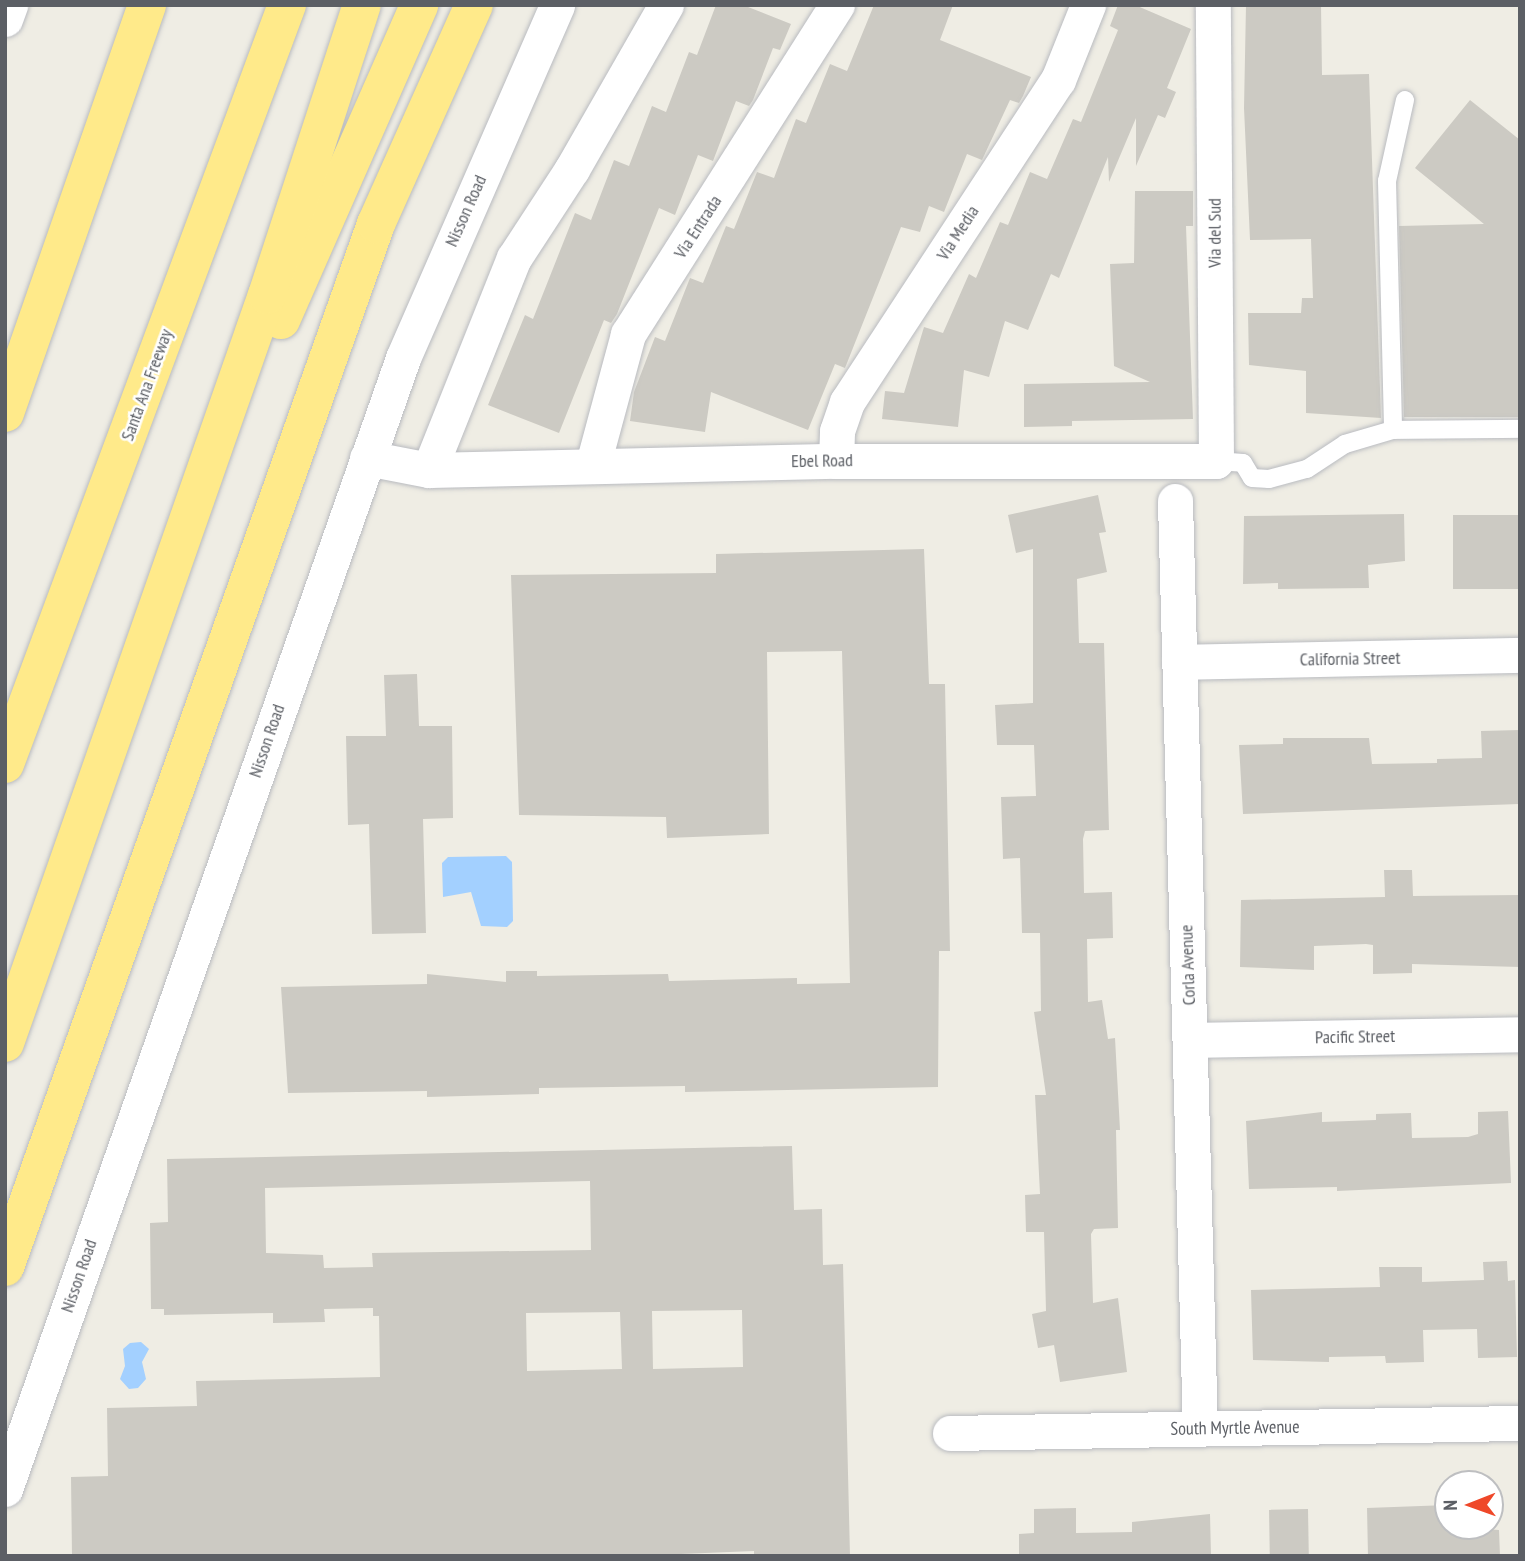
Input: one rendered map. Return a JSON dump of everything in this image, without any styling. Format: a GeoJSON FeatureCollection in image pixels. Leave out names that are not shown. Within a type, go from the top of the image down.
{"type":"FeatureCollection","features":[{"type":"Feature","properties":{"kind":"highway"},"geometry":{"type":"LineString","coordinates":[[5,413],[147,5]]}},
{"type":"Feature","properties":{"kind":"highway","name":"Santa Ana Freeway"},"geometry":{"type":"LineString","coordinates":[[5,764],[287,5]]}},
{"type":"Feature","properties":{"kind":"highway"},"geometry":{"type":"LineString","coordinates":[[5,1043],[188,522],[362,5]]}},
{"type":"Feature","properties":{"kind":"highway"},"geometry":{"type":"LineString","coordinates":[[188,522],[419,5]]}},
{"type":"Feature","properties":{"kind":"highway"},"geometry":{"type":"LineString","coordinates":[[5,1267],[376,224],[474,5]]}},
{"type":"Feature","properties":{"kind":"street"},"geometry":{"type":"LineString","coordinates":[[5,19],[10,5]]}},
{"type":"Feature","properties":{"kind":"street","name":"Nisson Road"},"geometry":{"type":"LineString","coordinates":[[5,1489],[367,458],[437,273],[557,5]]}},
{"type":"Feature","properties":{"kind":"street"},"geometry":{"type":"LineString","coordinates":[[429,470],[514,258],[579,157],[666,5]]}},
{"type":"Feature","properties":{"kind":"street","name":"Via Entrada"},"geometry":{"type":"LineString","coordinates":[[593,464],[628,334],[837,5]]}},
{"type":"Feature","properties":{"kind":"street","name":"Via Media"},"geometry":{"type":"LineString","coordinates":[[836,461],[837,431],[847,402],[1058,80],[1088,5]]}},
{"type":"Feature","properties":{"kind":"street","name":"Via del Sud"},"geometry":{"type":"LineString","coordinates":[[1213,5],[1216,461]]}},
{"type":"Feature","properties":{"kind":"street","name":"Ebel Road"},"geometry":{"type":"LineString","coordinates":[[367,458],[429,470],[593,464],[836,461],[1216,461]]}},
{"type":"Feature","properties":{"kind":"street","name":"Corla Avenue"},"geometry":{"type":"LineString","coordinates":[[1175,501],[1200,1429]]}},
{"type":"Feature","properties":{"kind":"street","name":"California Street"},"geometry":{"type":"LineString","coordinates":[[1180,662],[1520,655]]}},
{"type":"Feature","properties":{"kind":"street","name":"Pacific Street"},"geometry":{"type":"LineString","coordinates":[[1190,1040],[1520,1034]]}},
{"type":"Feature","properties":{"kind":"street","name":"South Myrtle Avenue"},"geometry":{"type":"LineString","coordinates":[[950,1433],[1520,1423]]}},
{"type":"Feature","properties":{"kind":"lane"},"geometry":{"type":"LineString","coordinates":[[1393,430],[1387,181],[1405,100]]}},
{"type":"Feature","properties":{"kind":"lane"},"geometry":{"type":"LineString","coordinates":[[1216,461],[1243,463],[1252,478],[1269,479],[1307,469],[1345,444],[1393,430],[1520,429]]}},
{"type":"Feature","properties":{"kind":"water"},"geometry":{"type":"Polygon","coordinates":[[[506,856],[512,862],[513,921],[507,927],[481,926],[471,892],[443,897],[442,863],[448,857],[506,856]]]}},
{"type":"Feature","properties":{"kind":"water"},"geometry":{"type":"Polygon","coordinates":[[[141,1342],[149,1349],[142,1362],[146,1379],[138,1388],[129,1389],[120,1379],[125,1366],[123,1349],[130,1343],[141,1342]]]}},
{"type":"Feature","properties":{"kind":"building"},"geometry":{"type":"Polygon","coordinates":[[[716,5],[743,5],[791,24],[780,50],[773,48],[753,100],[749,106],[736,101],[713,161],[698,155],[675,215],[659,208],[617,314],[611,323],[604,320],[559,433],[488,405],[525,315],[533,319],[575,213],[591,220],[614,160],[629,166],[652,106],[666,112],[689,52],[697,55],[716,5]]]}},
{"type":"Feature","properties":{"kind":"building"},"geometry":{"type":"Polygon","coordinates":[[[874,5],[953,5],[940,40],[1031,77],[1019,103],[1010,100],[982,160],[967,154],[944,212],[929,206],[920,232],[901,227],[845,368],[835,364],[808,430],[711,392],[705,432],[630,421],[634,392],[655,337],[665,341],[690,278],[703,283],[726,226],[734,229],[757,172],[774,178],[796,119],[806,123],[830,64],[847,71],[874,5]]]}},
{"type":"Feature","properties":{"kind":"building"},"geometry":{"type":"Polygon","coordinates":[[[1118,5],[1135,5],[1191,29],[1167,88],[1176,92],[1165,118],[1158,115],[1136,166],[1136,118],[1109,182],[1108,157],[1059,278],[1051,274],[1028,330],[1005,321],[989,377],[964,370],[958,427],[882,419],[885,391],[904,393],[924,327],[943,333],[969,274],[976,278],[1000,222],[1008,225],[1030,172],[1047,179],[1073,119],[1081,122],[1118,30],[1110,26],[1118,5]]]}},
{"type":"Feature","properties":{"kind":"building"},"geometry":{"type":"Polygon","coordinates":[[[1246,5],[1321,5],[1322,75],[1369,74],[1381,418],[1306,413],[1306,371],[1249,365],[1248,313],[1301,313],[1302,298],[1313,298],[1311,239],[1250,240],[1244,108],[1246,5]]]}},
{"type":"Feature","properties":{"kind":"building"},"geometry":{"type":"Polygon","coordinates":[[[1470,100],[1520,140],[1520,417],[1404,417],[1399,226],[1484,224],[1415,168],[1470,100]]]}},
{"type":"Feature","properties":{"kind":"building"},"geometry":{"type":"Polygon","coordinates":[[[1135,191],[1193,191],[1193,226],[1186,226],[1193,419],[1072,421],[1072,426],[1024,427],[1024,384],[1150,382],[1114,366],[1110,264],[1134,263],[1135,191]]]}},
{"type":"Feature","properties":{"kind":"building"},"geometry":{"type":"Polygon","coordinates":[[[1098,495],[1106,532],[1099,533],[1107,572],[1077,579],[1079,643],[1104,643],[1109,830],[1085,831],[1084,893],[1112,892],[1113,938],[1087,939],[1088,1002],[1102,1000],[1108,1039],[1115,1038],[1120,1130],[1116,1130],[1118,1228],[1094,1229],[1091,1234],[1093,1303],[1118,1298],[1127,1372],[1060,1382],[1054,1345],[1038,1348],[1032,1314],[1046,1311],[1044,1232],[1026,1232],[1025,1195],[1040,1194],[1035,1095],[1046,1095],[1034,1012],[1041,1011],[1040,933],[1022,933],[1020,858],[1003,859],[1001,797],[1036,796],[1034,745],[997,745],[995,705],[1033,703],[1033,549],[1016,553],[1008,515],[1098,495]]]}},
{"type":"Feature","properties":{"kind":"building"},"geometry":{"type":"Polygon","coordinates":[[[1404,514],[1405,561],[1368,565],[1369,588],[1278,589],[1278,583],[1243,584],[1244,516],[1404,514]]]}},
{"type":"Feature","properties":{"kind":"building"},"geometry":{"type":"Polygon","coordinates":[[[1453,515],[1520,515],[1520,589],[1453,589],[1453,515]]]}},
{"type":"Feature","properties":{"kind":"building"},"geometry":{"type":"Polygon","coordinates":[[[924,549],[929,684],[945,684],[950,951],[939,951],[938,1087],[685,1092],[685,1086],[539,1088],[539,1094],[427,1097],[427,1091],[288,1093],[281,987],[427,984],[427,974],[506,982],[506,971],[537,971],[537,976],[668,974],[669,981],[797,978],[797,984],[850,983],[842,651],[767,652],[769,834],[667,838],[666,817],[519,815],[511,575],[716,573],[716,554],[924,549]]]}},
{"type":"Feature","properties":{"kind":"building"},"geometry":{"type":"Polygon","coordinates":[[[417,674],[419,726],[452,726],[453,818],[423,819],[426,933],[372,934],[369,824],[348,825],[346,736],[386,736],[384,675],[417,674]]]}},
{"type":"Feature","properties":{"kind":"building"},"geometry":{"type":"Polygon","coordinates":[[[1520,730],[1519,804],[1243,814],[1239,745],[1283,744],[1283,738],[1369,738],[1372,764],[1437,763],[1437,759],[1482,758],[1481,731],[1520,730]]]}},
{"type":"Feature","properties":{"kind":"building"},"geometry":{"type":"Polygon","coordinates":[[[1384,870],[1412,870],[1413,896],[1520,895],[1520,967],[1412,964],[1412,973],[1373,974],[1373,945],[1366,944],[1314,946],[1314,970],[1240,967],[1241,900],[1385,897],[1384,870]]]}},
{"type":"Feature","properties":{"kind":"building"},"geometry":{"type":"Polygon","coordinates":[[[1508,1111],[1511,1183],[1337,1191],[1337,1187],[1249,1189],[1246,1121],[1322,1112],[1322,1122],[1376,1120],[1376,1114],[1411,1113],[1412,1138],[1468,1137],[1478,1134],[1478,1112],[1508,1111]]]}},
{"type":"Feature","properties":{"kind":"building"},"geometry":{"type":"Polygon","coordinates":[[[792,1146],[794,1210],[822,1209],[823,1265],[843,1264],[850,1556],[754,1556],[754,1551],[632,1556],[72,1556],[71,1477],[108,1476],[107,1408],[197,1406],[196,1381],[380,1377],[379,1316],[373,1316],[373,1308],[324,1309],[325,1322],[273,1323],[273,1313],[164,1315],[164,1309],[151,1309],[150,1223],[168,1222],[167,1159],[792,1146]],[[590,1181],[265,1188],[266,1253],[323,1255],[324,1268],[373,1267],[372,1253],[591,1250],[590,1181]],[[742,1310],[652,1311],[653,1369],[743,1367],[742,1310]],[[620,1312],[526,1313],[527,1371],[622,1369],[620,1312]]]}},
{"type":"Feature","properties":{"kind":"building"},"geometry":{"type":"Polygon","coordinates":[[[1507,1261],[1508,1281],[1515,1280],[1517,1357],[1478,1358],[1477,1329],[1423,1330],[1424,1362],[1386,1363],[1385,1356],[1329,1357],[1329,1362],[1253,1360],[1251,1290],[1380,1287],[1379,1267],[1422,1267],[1422,1282],[1484,1280],[1483,1262],[1507,1261]]]}},
{"type":"Feature","properties":{"kind":"building"},"geometry":{"type":"Polygon","coordinates":[[[1434,1506],[1434,1540],[1499,1540],[1500,1556],[1368,1556],[1367,1508],[1434,1506]]]}},
{"type":"Feature","properties":{"kind":"building"},"geometry":{"type":"Polygon","coordinates":[[[1076,1508],[1076,1533],[1132,1532],[1132,1522],[1210,1514],[1211,1556],[1019,1556],[1019,1534],[1034,1533],[1034,1509],[1076,1508]]]}},
{"type":"Feature","properties":{"kind":"building"},"geometry":{"type":"Polygon","coordinates":[[[1308,1509],[1309,1556],[1270,1556],[1269,1510],[1308,1509]]]}}]}
